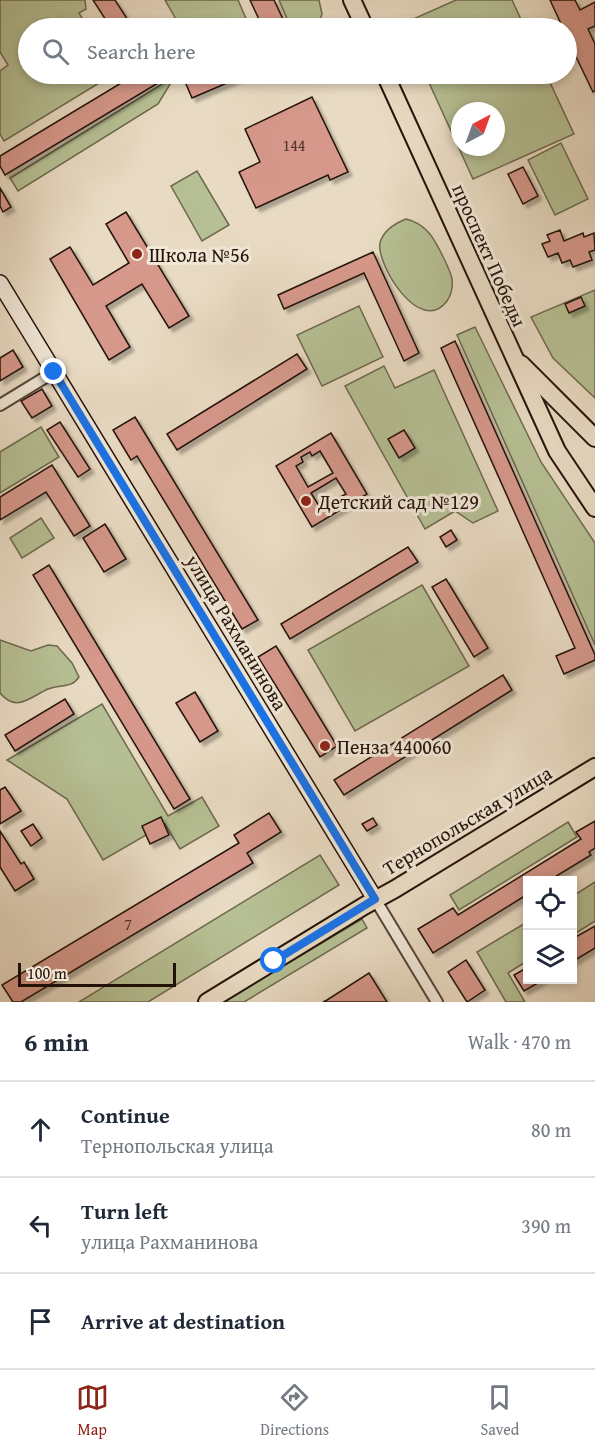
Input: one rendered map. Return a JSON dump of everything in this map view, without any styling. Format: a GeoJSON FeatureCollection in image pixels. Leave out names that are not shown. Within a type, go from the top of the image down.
{"type":"FeatureCollection","features":[{"type":"Feature","properties":{"kind":"main road"},"geometry":{"type":"LineString","coordinates":[[352,0],[360,18]]}},
{"type":"Feature","properties":{"kind":"main road","name":"проспект Победы"},"geometry":{"type":"LineString","coordinates":[[390,84],[557,451],[595,508]]}},
{"type":"Feature","properties":{"kind":"main road","name":"улица Рахманинова"},"geometry":{"type":"LineString","coordinates":[[0,283],[375,899]]}},
{"type":"Feature","properties":{"kind":"main road","name":"проспект Победы"},"geometry":{"type":"LineString","coordinates":[[512,355],[595,438]]}},
{"type":"Feature","properties":{"kind":"main road","name":"Тернопольская улица"},"geometry":{"type":"LineString","coordinates":[[207,1002],[595,767]]}},
{"type":"Feature","properties":{"kind":"street"},"geometry":{"type":"LineString","coordinates":[[0,405],[54,372]]}},
{"type":"Feature","properties":{"kind":"street","name":"улица Рахманинова"},"geometry":{"type":"LineString","coordinates":[[375,899],[437,1002]]}},
{"type":"Feature","properties":{"kind":"green space"},"geometry":{"type":"Polygon","coordinates":[[[0,0],[85,0],[86,9],[79,13],[82,18],[18,18],[18,84],[98,84],[4,141],[0,134],[0,71],[8,65],[0,52],[0,0]]]}},
{"type":"Feature","properties":{"kind":"green space"},"geometry":{"type":"Polygon","coordinates":[[[165,0],[238,0],[246,18],[175,18],[165,0]]]}},
{"type":"Feature","properties":{"kind":"green space"},"geometry":{"type":"Polygon","coordinates":[[[279,0],[319,0],[321,18],[287,18],[279,0]]]}},
{"type":"Feature","properties":{"kind":"green space"},"geometry":{"type":"Polygon","coordinates":[[[456,0],[512,0],[520,18],[416,18],[456,0]]]}},
{"type":"Feature","properties":{"kind":"green space"},"geometry":{"type":"Polygon","coordinates":[[[162,84],[170,84],[158,104],[18,191],[10,178],[162,84]]]}},
{"type":"Feature","properties":{"kind":"green space"},"geometry":{"type":"Polygon","coordinates":[[[430,84],[551,84],[574,134],[473,179],[462,156],[505,156],[505,102],[451,102],[451,131],[430,84]]]}},
{"type":"Feature","properties":{"kind":"green space"},"geometry":{"type":"Polygon","coordinates":[[[561,143],[588,199],[555,215],[528,160],[561,143]]]}},
{"type":"Feature","properties":{"kind":"green space"},"geometry":{"type":"Polygon","coordinates":[[[197,171],[229,225],[202,241],[171,186],[197,171]]]}},
{"type":"Feature","properties":{"kind":"green space"},"geometry":{"type":"Polygon","coordinates":[[[406,219],[419,224],[429,233],[451,274],[450,296],[436,310],[425,310],[413,304],[392,280],[385,266],[380,243],[387,231],[406,219]]]}},
{"type":"Feature","properties":{"kind":"green space"},"geometry":{"type":"Polygon","coordinates":[[[595,290],[595,398],[553,358],[531,317],[595,290]]]}},
{"type":"Feature","properties":{"kind":"green space"},"geometry":{"type":"Polygon","coordinates":[[[359,306],[383,357],[322,386],[297,335],[359,306]]]}},
{"type":"Feature","properties":{"kind":"green space"},"geometry":{"type":"Polygon","coordinates":[[[475,327],[541,462],[595,543],[595,645],[457,335],[475,327]]]}},
{"type":"Feature","properties":{"kind":"green space"},"geometry":{"type":"Polygon","coordinates":[[[384,366],[395,388],[434,370],[498,511],[473,523],[455,511],[425,529],[345,386],[384,366]]]}},
{"type":"Feature","properties":{"kind":"green space"},"geometry":{"type":"Polygon","coordinates":[[[41,427],[59,457],[0,493],[0,452],[41,427]]]}},
{"type":"Feature","properties":{"kind":"green space"},"geometry":{"type":"Polygon","coordinates":[[[41,518],[54,538],[22,558],[10,538],[41,518]]]}},
{"type":"Feature","properties":{"kind":"green space"},"geometry":{"type":"Polygon","coordinates":[[[422,585],[469,666],[355,731],[308,650],[422,585]]]}},
{"type":"Feature","properties":{"kind":"green space"},"geometry":{"type":"Polygon","coordinates":[[[0,640],[31,651],[48,645],[57,646],[72,663],[79,677],[69,685],[48,689],[24,702],[12,702],[0,693],[0,640]]]}},
{"type":"Feature","properties":{"kind":"green space"},"geometry":{"type":"Polygon","coordinates":[[[102,704],[168,816],[202,797],[219,826],[180,849],[165,824],[103,860],[67,799],[7,760],[102,704]]]}},
{"type":"Feature","properties":{"kind":"green space"},"geometry":{"type":"Polygon","coordinates":[[[568,822],[577,837],[459,910],[450,895],[568,822]]]}},
{"type":"Feature","properties":{"kind":"green space"},"geometry":{"type":"Polygon","coordinates":[[[320,855],[339,885],[148,1002],[79,1002],[320,855]]]}},
{"type":"Feature","properties":{"kind":"green space"},"geometry":{"type":"Polygon","coordinates":[[[595,882],[595,921],[577,932],[577,930],[577,893],[595,882]]]}},
{"type":"Feature","properties":{"kind":"green space"},"geometry":{"type":"Polygon","coordinates":[[[362,919],[367,928],[244,1002],[223,1002],[362,919]]]}},
{"type":"Feature","properties":{"kind":"green space"},"geometry":{"type":"Polygon","coordinates":[[[523,924],[523,964],[508,973],[525,1002],[506,1002],[477,952],[523,924]]]}},
{"type":"Feature","properties":{"kind":"building"},"geometry":{"type":"Polygon","coordinates":[[[93,0],[115,0],[127,18],[105,18],[93,0]]]}},
{"type":"Feature","properties":{"kind":"building"},"geometry":{"type":"Polygon","coordinates":[[[250,0],[274,0],[282,18],[258,18],[250,0]]]}},
{"type":"Feature","properties":{"kind":"building"},"geometry":{"type":"Polygon","coordinates":[[[550,0],[575,0],[580,10],[595,2],[595,26],[588,29],[595,44],[595,91],[593,92],[577,59],[577,18],[558,18],[550,0]]]}},
{"type":"Feature","properties":{"kind":"building"},"geometry":{"type":"Polygon","coordinates":[[[119,84],[156,84],[5,175],[0,166],[0,156],[119,84]]]}},
{"type":"Feature","properties":{"kind":"building"},"geometry":{"type":"Polygon","coordinates":[[[186,84],[225,84],[192,98],[186,84]]]}},
{"type":"Feature","properties":{"kind":"building"},"geometry":{"type":"Polygon","coordinates":[[[312,97],[348,172],[330,180],[328,175],[256,208],[239,172],[260,162],[245,129],[312,97]]]}},
{"type":"Feature","properties":{"kind":"building"},"geometry":{"type":"Polygon","coordinates":[[[523,167],[538,196],[523,204],[508,174],[523,167]]]}},
{"type":"Feature","properties":{"kind":"building"},"geometry":{"type":"Polygon","coordinates":[[[0,188],[11,207],[3,212],[0,206],[0,188]]]}},
{"type":"Feature","properties":{"kind":"building"},"geometry":{"type":"Polygon","coordinates":[[[126,212],[189,316],[169,328],[142,284],[106,306],[130,347],[109,360],[50,259],[70,247],[93,285],[129,263],[106,224],[126,212]]]}},
{"type":"Feature","properties":{"kind":"building"},"geometry":{"type":"Polygon","coordinates":[[[560,230],[564,241],[583,233],[584,237],[594,233],[595,250],[589,252],[592,260],[573,267],[570,260],[562,263],[558,253],[548,257],[542,244],[550,241],[547,235],[560,230]]]}},
{"type":"Feature","properties":{"kind":"building"},"geometry":{"type":"Polygon","coordinates":[[[373,252],[419,353],[404,361],[364,273],[284,309],[278,295],[373,252]]]}},
{"type":"Feature","properties":{"kind":"building"},"geometry":{"type":"Polygon","coordinates":[[[581,297],[585,306],[569,313],[565,304],[581,297]]]}},
{"type":"Feature","properties":{"kind":"building"},"geometry":{"type":"Polygon","coordinates":[[[455,341],[595,655],[595,660],[564,674],[556,656],[575,648],[441,348],[455,341]]]}},
{"type":"Feature","properties":{"kind":"building"},"geometry":{"type":"Polygon","coordinates":[[[13,350],[23,367],[0,381],[0,358],[13,350]]]}},
{"type":"Feature","properties":{"kind":"building"},"geometry":{"type":"Polygon","coordinates":[[[297,354],[307,369],[177,450],[167,434],[297,354]]]}},
{"type":"Feature","properties":{"kind":"building"},"geometry":{"type":"Polygon","coordinates":[[[42,389],[52,406],[32,418],[21,401],[42,389]]]}},
{"type":"Feature","properties":{"kind":"building"},"geometry":{"type":"Polygon","coordinates":[[[135,417],[258,620],[242,629],[137,456],[131,460],[113,430],[135,417]]]}},
{"type":"Feature","properties":{"kind":"building"},"geometry":{"type":"Polygon","coordinates":[[[60,422],[90,469],[78,477],[47,430],[60,422]]]}},
{"type":"Feature","properties":{"kind":"building"},"geometry":{"type":"Polygon","coordinates":[[[404,430],[415,448],[399,458],[388,439],[404,430]]]}},
{"type":"Feature","properties":{"kind":"building"},"geometry":{"type":"Polygon","coordinates":[[[331,433],[367,494],[312,527],[276,466],[331,433]],[[320,451],[312,456],[310,452],[301,457],[303,462],[296,466],[308,487],[333,473],[320,451]],[[336,478],[311,493],[321,509],[329,505],[332,510],[342,504],[338,498],[346,494],[336,478]]]}},
{"type":"Feature","properties":{"kind":"building"},"geometry":{"type":"Polygon","coordinates":[[[52,465],[90,526],[74,536],[46,492],[0,520],[0,497],[52,465]]]}},
{"type":"Feature","properties":{"kind":"building"},"geometry":{"type":"Polygon","coordinates":[[[105,524],[126,559],[104,572],[83,538],[105,524]]]}},
{"type":"Feature","properties":{"kind":"building"},"geometry":{"type":"Polygon","coordinates":[[[451,530],[457,540],[446,547],[440,537],[451,530]]]}},
{"type":"Feature","properties":{"kind":"building"},"geometry":{"type":"Polygon","coordinates":[[[408,547],[418,562],[290,639],[281,624],[408,547]]]}},
{"type":"Feature","properties":{"kind":"building"},"geometry":{"type":"Polygon","coordinates":[[[49,565],[190,799],[174,809],[33,575],[49,565]]]}},
{"type":"Feature","properties":{"kind":"building"},"geometry":{"type":"Polygon","coordinates":[[[446,579],[488,648],[474,657],[432,587],[446,579]]]}},
{"type":"Feature","properties":{"kind":"building"},"geometry":{"type":"Polygon","coordinates":[[[276,646],[337,746],[320,757],[258,657],[276,646]]]}},
{"type":"Feature","properties":{"kind":"building"},"geometry":{"type":"Polygon","coordinates":[[[503,675],[512,690],[344,795],[334,780],[503,675]]]}},
{"type":"Feature","properties":{"kind":"building"},"geometry":{"type":"Polygon","coordinates":[[[195,692],[218,731],[200,742],[176,703],[195,692]]]}},
{"type":"Feature","properties":{"kind":"building"},"geometry":{"type":"Polygon","coordinates":[[[65,699],[74,714],[15,751],[5,735],[65,699]]]}},
{"type":"Feature","properties":{"kind":"building"},"geometry":{"type":"Polygon","coordinates":[[[5,787],[21,811],[0,824],[0,790],[5,787]]]}},
{"type":"Feature","properties":{"kind":"building"},"geometry":{"type":"Polygon","coordinates":[[[269,813],[281,832],[247,853],[253,863],[21,1002],[13,1002],[2,985],[239,843],[234,835],[269,813]]]}},
{"type":"Feature","properties":{"kind":"building"},"geometry":{"type":"Polygon","coordinates":[[[161,817],[169,835],[150,844],[142,826],[161,817]]]}},
{"type":"Feature","properties":{"kind":"building"},"geometry":{"type":"Polygon","coordinates":[[[373,818],[377,825],[367,831],[362,824],[373,818]]]}},
{"type":"Feature","properties":{"kind":"building"},"geometry":{"type":"Polygon","coordinates":[[[595,821],[595,848],[589,852],[591,855],[557,876],[523,876],[523,897],[433,953],[418,929],[453,908],[458,915],[581,839],[576,832],[595,821]]]}},
{"type":"Feature","properties":{"kind":"building"},"geometry":{"type":"Polygon","coordinates":[[[33,824],[42,838],[31,846],[21,831],[33,824]]]}},
{"type":"Feature","properties":{"kind":"building"},"geometry":{"type":"Polygon","coordinates":[[[0,831],[21,864],[24,862],[34,879],[15,891],[0,867],[0,831]]]}},
{"type":"Feature","properties":{"kind":"building"},"geometry":{"type":"Polygon","coordinates":[[[595,926],[595,948],[577,959],[577,936],[595,926]]]}},
{"type":"Feature","properties":{"kind":"building"},"geometry":{"type":"Polygon","coordinates":[[[466,960],[485,990],[467,1002],[448,972],[466,960]]]}},
{"type":"Feature","properties":{"kind":"building"},"geometry":{"type":"Polygon","coordinates":[[[523,970],[523,984],[536,984],[524,991],[514,975],[523,970]]]}},
{"type":"Feature","properties":{"kind":"building"},"geometry":{"type":"Polygon","coordinates":[[[369,973],[387,1002],[323,1002],[327,1000],[369,973]]]}},
{"type":"Feature","properties":{"kind":"place","name":"Школа №56"},"geometry":{"type":"Point","coordinates":[137,254]}},
{"type":"Feature","properties":{"kind":"place","name":"Детский сад №129"},"geometry":{"type":"Point","coordinates":[306,501]}},
{"type":"Feature","properties":{"kind":"place","name":"Пенза 440060"},"geometry":{"type":"Point","coordinates":[325,746]}},
{"type":"Feature","properties":{"kind":"route"},"geometry":{"type":"LineString","coordinates":[[54,372],[375,899],[274,961]]}}]}
